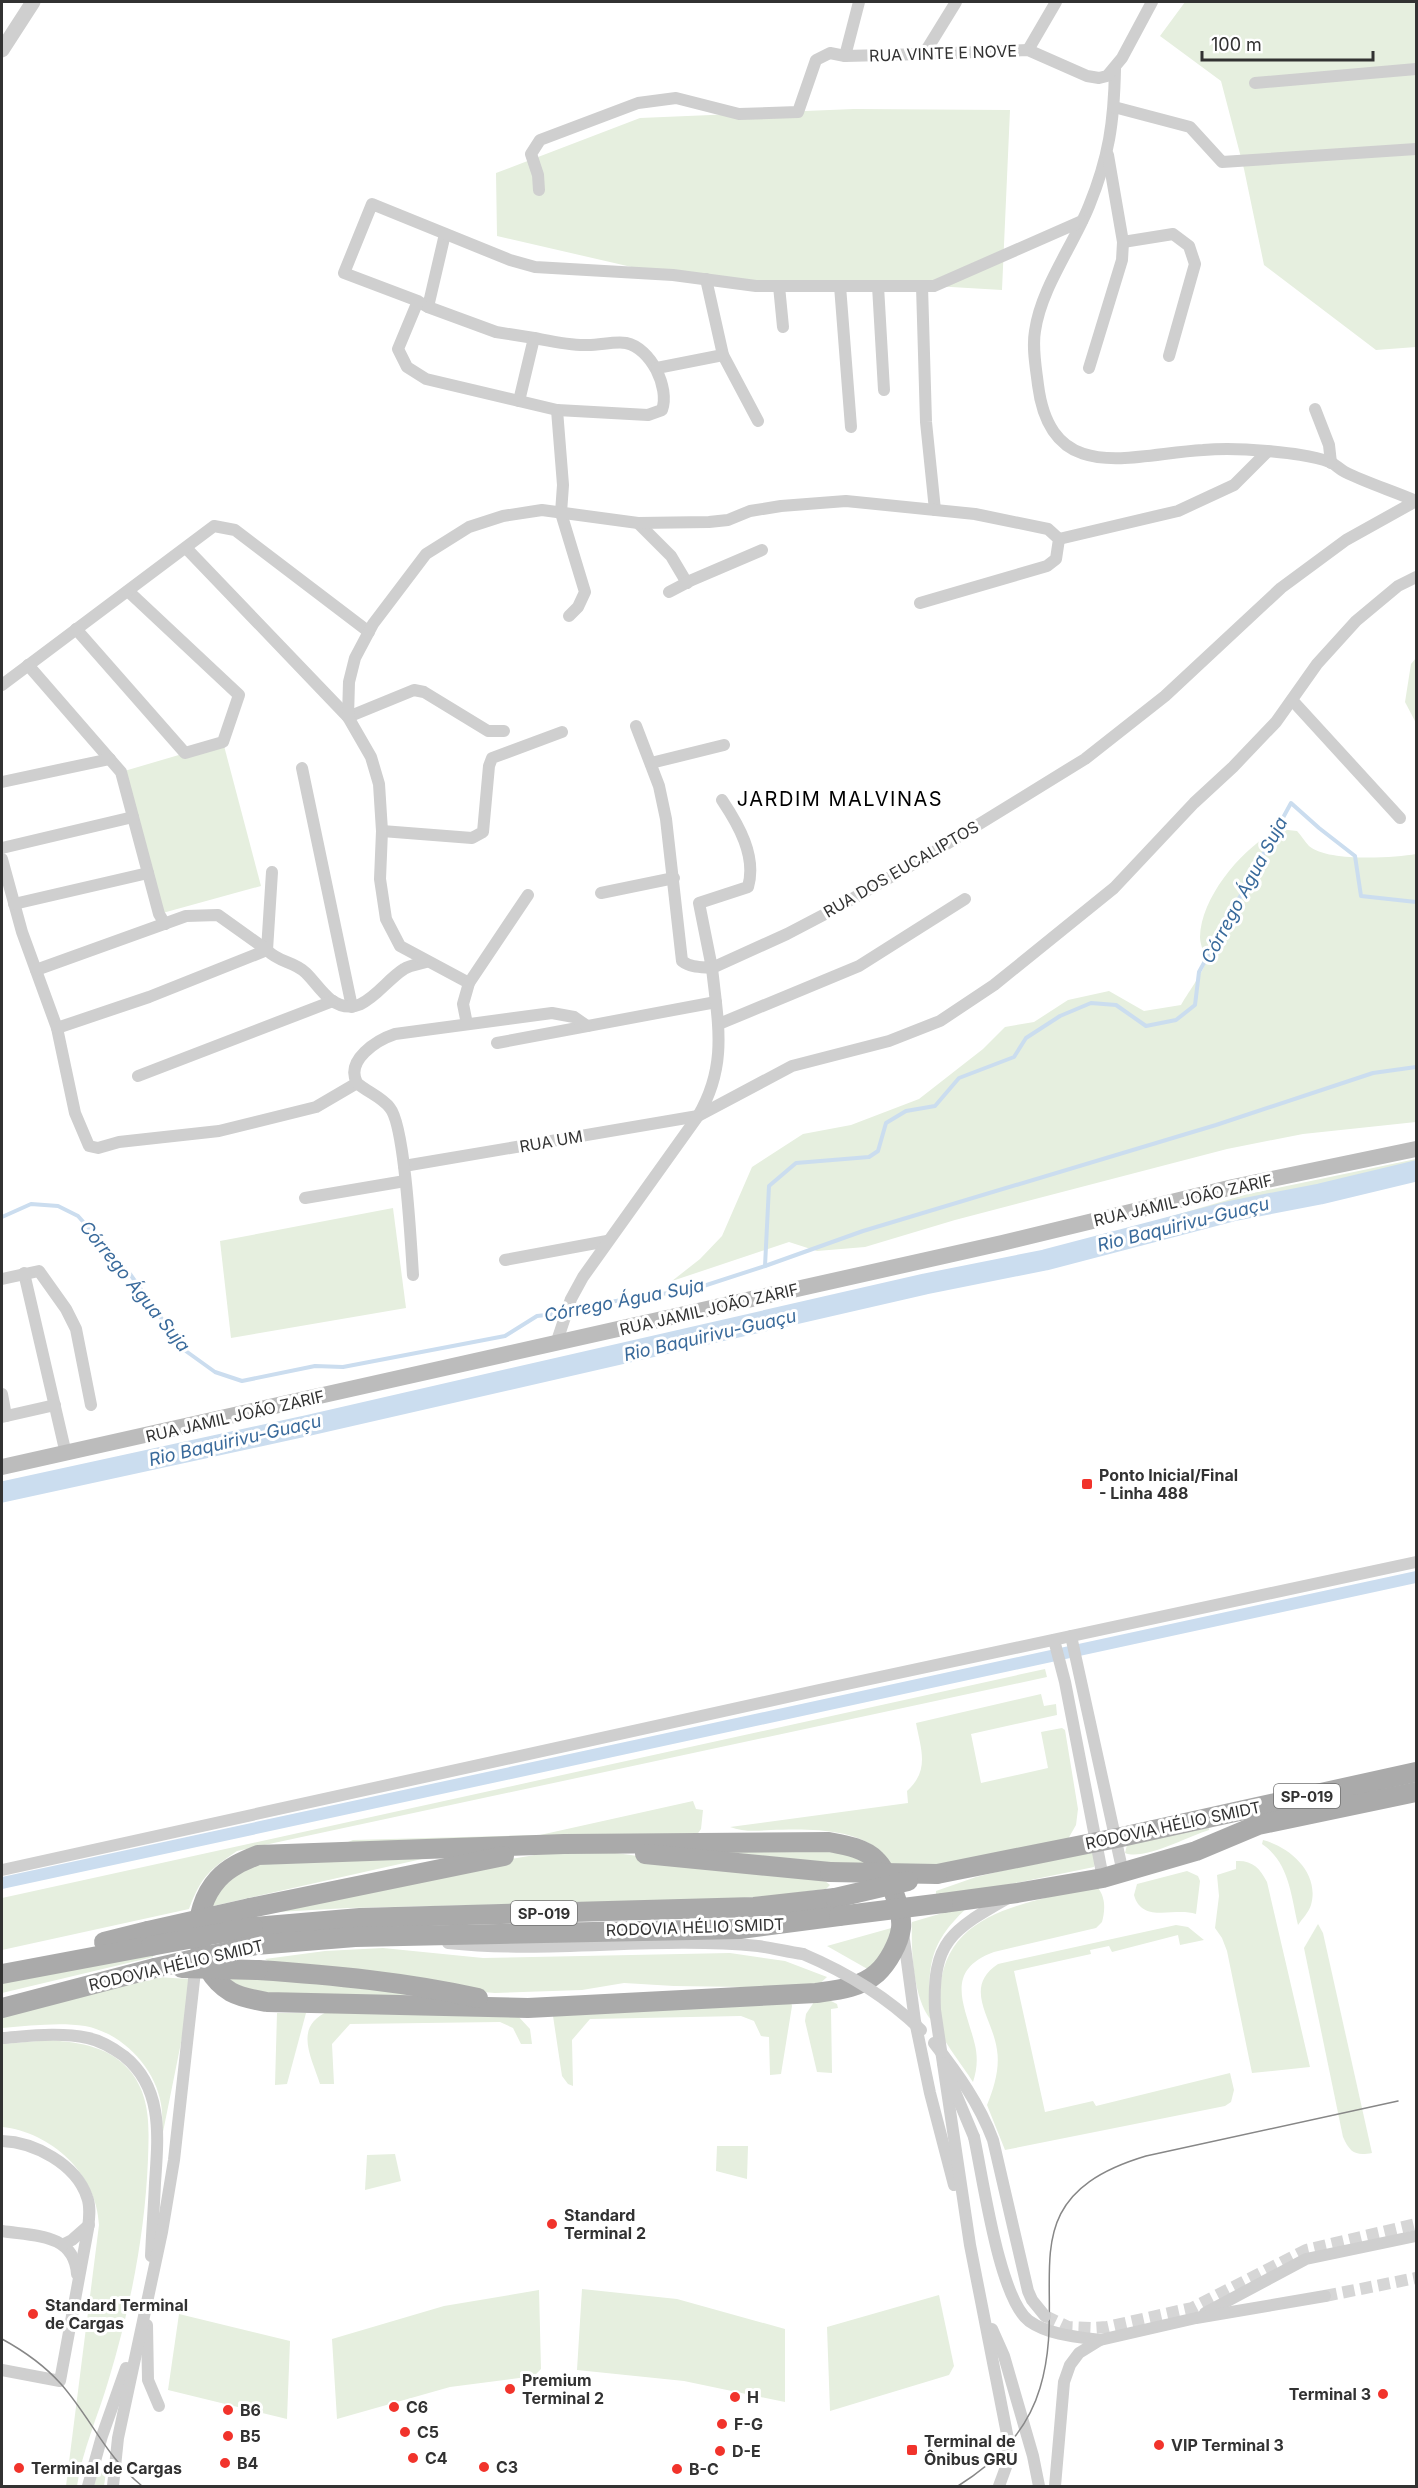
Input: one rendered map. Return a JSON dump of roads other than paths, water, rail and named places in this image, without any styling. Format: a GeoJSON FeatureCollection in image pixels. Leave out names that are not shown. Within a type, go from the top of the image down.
{"type":"FeatureCollection","features":[{"type":"Feature","properties":{"kind":"main road","name":"RUA JAMIL JOÃO ZARIF"},"geometry":{"type":"LineString","coordinates":[[2,1467],[556,1344],[1052,1231],[1233,1187],[1416,1149]]}},
{"type":"Feature","properties":{"kind":"main road","name":"RODOVIA HÉLIO SMIDT"},"geometry":{"type":"LineString","coordinates":[[2,1974],[149,1938],[255,1936],[306,1940],[740,1929],[837,1907],[937,1874],[1117,1838],[1416,1772]]}},
{"type":"Feature","properties":{"kind":"main road","name":"RODOVIA HÉLIO SMIDT"},"geometry":{"type":"LineString","coordinates":[[2,2008],[155,1968],[255,1936],[360,1918],[943,1903],[1017,1893],[1103,1878],[1196,1851],[1231,1835],[1270,1822],[1416,1792]]}},
{"type":"Feature","properties":{"kind":"main road"},"geometry":{"type":"LineString","coordinates":[[829,1842],[841,1844],[875,1858],[884,1868],[892,1888],[901,1928],[891,1954],[877,1973],[867,1980],[843,1989],[796,1994],[528,2008],[292,2004],[247,1998],[231,1992],[217,1980],[197,1940],[201,1909],[207,1893],[228,1870],[258,1855],[564,1844],[829,1842]]}},
{"type":"Feature","properties":{"kind":"main road"},"geometry":{"type":"LineString","coordinates":[[2,1966],[149,1938],[250,1908],[564,1844],[688,1859],[830,1872],[937,1874]]}},
{"type":"Feature","properties":{"kind":"main road"},"geometry":{"type":"LineString","coordinates":[[155,1968],[258,1970],[333,1975],[528,2008]]}},
{"type":"Feature","properties":{"kind":"street"},"geometry":{"type":"LineString","coordinates":[[2,50],[33,2]]}},
{"type":"Feature","properties":{"kind":"street"},"geometry":{"type":"LineString","coordinates":[[845,56],[860,2]]}},
{"type":"Feature","properties":{"kind":"street"},"geometry":{"type":"LineString","coordinates":[[924,54],[956,2]]}},
{"type":"Feature","properties":{"kind":"street"},"geometry":{"type":"LineString","coordinates":[[1028,50],[1056,2]]}},
{"type":"Feature","properties":{"kind":"street"},"geometry":{"type":"LineString","coordinates":[[1152,2],[1115,69],[1114,107],[1108,154],[1082,221],[1043,299],[1034,332],[1039,396],[1047,422],[1058,437],[1074,452],[1090,457],[1115,459],[1203,450],[1268,451],[1331,463],[1344,471],[1416,501]]}},
{"type":"Feature","properties":{"kind":"street","name":"RUA VINTE E NOVE"},"geometry":{"type":"LineString","coordinates":[[539,190],[538,176],[531,154],[540,141],[638,103],[676,98],[739,114],[798,112],[816,60],[830,53],[845,56],[1028,50],[1087,76],[1099,78],[1107,76],[1115,69]]}},
{"type":"Feature","properties":{"kind":"street"},"geometry":{"type":"LineString","coordinates":[[1255,83],[1416,69]]}},
{"type":"Feature","properties":{"kind":"street"},"geometry":{"type":"LineString","coordinates":[[1114,107],[1190,127],[1222,162],[1416,149]]}},
{"type":"Feature","properties":{"kind":"street"},"geometry":{"type":"LineString","coordinates":[[1089,368],[1122,260],[1123,242],[1108,154]]}},
{"type":"Feature","properties":{"kind":"street"},"geometry":{"type":"LineString","coordinates":[[445,234],[423,304],[398,349],[407,367],[426,379],[557,410],[648,415],[662,410],[666,399],[657,368],[638,348],[626,343],[584,345],[496,332],[423,304],[344,273],[372,204],[510,260],[535,267],[673,275],[756,286],[934,286],[1082,221]]}},
{"type":"Feature","properties":{"kind":"street"},"geometry":{"type":"LineString","coordinates":[[1123,242],[1173,234],[1189,246],[1195,264],[1170,356]]}},
{"type":"Feature","properties":{"kind":"street"},"geometry":{"type":"LineString","coordinates":[[706,279],[723,355],[758,422]]}},
{"type":"Feature","properties":{"kind":"street"},"geometry":{"type":"LineString","coordinates":[[779,286],[783,327]]}},
{"type":"Feature","properties":{"kind":"street"},"geometry":{"type":"LineString","coordinates":[[840,286],[851,427]]}},
{"type":"Feature","properties":{"kind":"street"},"geometry":{"type":"LineString","coordinates":[[878,286],[884,390]]}},
{"type":"Feature","properties":{"kind":"street"},"geometry":{"type":"LineString","coordinates":[[922,286],[926,422],[935,510]]}},
{"type":"Feature","properties":{"kind":"street"},"geometry":{"type":"LineString","coordinates":[[519,401],[534,338]]}},
{"type":"Feature","properties":{"kind":"street"},"geometry":{"type":"LineString","coordinates":[[657,368],[723,355]]}},
{"type":"Feature","properties":{"kind":"street"},"geometry":{"type":"LineString","coordinates":[[1315,409],[1329,445],[1331,463]]}},
{"type":"Feature","properties":{"kind":"street"},"geometry":{"type":"LineString","coordinates":[[557,410],[562,485],[561,513],[585,592],[578,607],[569,616]]}},
{"type":"Feature","properties":{"kind":"street"},"geometry":{"type":"LineString","coordinates":[[1059,539],[1178,511],[1234,485],[1268,451]]}},
{"type":"Feature","properties":{"kind":"street"},"geometry":{"type":"LineString","coordinates":[[348,717],[349,682],[355,658],[369,632],[426,554],[444,540],[469,527],[503,516],[542,510],[638,523],[709,522],[728,520],[750,511],[781,506],[846,501],[975,514],[1048,529],[1059,539]]}},
{"type":"Feature","properties":{"kind":"street","name":"RUA DOS EUCALIPTOS"},"geometry":{"type":"LineString","coordinates":[[712,968],[787,934],[924,858],[1085,759],[1166,696],[1281,588],[1346,540],[1416,501]]}},
{"type":"Feature","properties":{"kind":"street"},"geometry":{"type":"LineString","coordinates":[[638,523],[671,556],[687,583]]}},
{"type":"Feature","properties":{"kind":"street"},"geometry":{"type":"LineString","coordinates":[[2,685],[214,526],[235,530],[369,632]]}},
{"type":"Feature","properties":{"kind":"street"},"geometry":{"type":"LineString","coordinates":[[920,603],[1047,566],[1056,559],[1059,539]]}},
{"type":"Feature","properties":{"kind":"street"},"geometry":{"type":"LineString","coordinates":[[186,548],[348,717],[370,757],[382,803],[380,879],[386,919],[400,946],[426,962],[469,983]]}},
{"type":"Feature","properties":{"kind":"street"},"geometry":{"type":"LineString","coordinates":[[669,592],[762,550]]}},
{"type":"Feature","properties":{"kind":"street"},"geometry":{"type":"LineString","coordinates":[[698,1116],[792,1066],[889,1041],[940,1021],[994,985],[1114,888],[1276,722],[1317,664],[1356,621],[1398,586],[1416,577]]}},
{"type":"Feature","properties":{"kind":"street"},"geometry":{"type":"LineString","coordinates":[[76,629],[185,753],[223,742],[239,695],[128,591]]}},
{"type":"Feature","properties":{"kind":"street"},"geometry":{"type":"LineString","coordinates":[[28,665],[121,771],[159,914],[165,924]]}},
{"type":"Feature","properties":{"kind":"street"},"geometry":{"type":"LineString","coordinates":[[348,717],[414,690],[424,692],[488,731],[504,731]]}},
{"type":"Feature","properties":{"kind":"street"},"geometry":{"type":"LineString","coordinates":[[1292,700],[1400,818]]}},
{"type":"Feature","properties":{"kind":"street"},"geometry":{"type":"LineString","coordinates":[[636,726],[651,763],[666,819],[682,961],[687,965],[712,968]]}},
{"type":"Feature","properties":{"kind":"street"},"geometry":{"type":"LineString","coordinates":[[382,831],[479,837],[483,832],[489,766],[492,758],[562,732]]}},
{"type":"Feature","properties":{"kind":"street"},"geometry":{"type":"LineString","coordinates":[[651,763],[724,745]]}},
{"type":"Feature","properties":{"kind":"street"},"geometry":{"type":"LineString","coordinates":[[2,782],[110,759]]}},
{"type":"Feature","properties":{"kind":"street"},"geometry":{"type":"LineString","coordinates":[[302,768],[352,1007]]}},
{"type":"Feature","properties":{"kind":"street"},"geometry":{"type":"LineString","coordinates":[[556,1344],[571,1299],[607,1241],[698,1116],[707,1101],[717,1070],[720,1045],[719,1024],[712,968],[699,903],[748,887],[751,877],[751,865],[739,825],[722,800]]}},
{"type":"Feature","properties":{"kind":"street"},"geometry":{"type":"LineString","coordinates":[[2,848],[133,817]]}},
{"type":"Feature","properties":{"kind":"street"},"geometry":{"type":"LineString","coordinates":[[2,859],[14,904],[57,1028],[75,1113],[89,1146],[98,1148],[119,1142],[219,1131],[316,1107],[357,1083]]}},
{"type":"Feature","properties":{"kind":"street"},"geometry":{"type":"LineString","coordinates":[[267,950],[272,872]]}},
{"type":"Feature","properties":{"kind":"street"},"geometry":{"type":"LineString","coordinates":[[14,904],[148,873]]}},
{"type":"Feature","properties":{"kind":"street"},"geometry":{"type":"LineString","coordinates":[[601,893],[674,878]]}},
{"type":"Feature","properties":{"kind":"street"},"geometry":{"type":"LineString","coordinates":[[467,1024],[464,1004],[469,983],[528,895]]}},
{"type":"Feature","properties":{"kind":"street"},"geometry":{"type":"LineString","coordinates":[[719,1024],[859,966],[965,899]]}},
{"type":"Feature","properties":{"kind":"street"},"geometry":{"type":"LineString","coordinates":[[36,970],[186,916],[218,915],[267,950],[275,959],[305,971],[323,993],[333,1001],[352,1007],[368,1000],[405,968],[426,962]]}},
{"type":"Feature","properties":{"kind":"street"},"geometry":{"type":"LineString","coordinates":[[57,1028],[149,997],[267,950]]}},
{"type":"Feature","properties":{"kind":"street"},"geometry":{"type":"LineString","coordinates":[[138,1076],[333,1001]]}},
{"type":"Feature","properties":{"kind":"street"},"geometry":{"type":"LineString","coordinates":[[497,1043],[716,1002]]}},
{"type":"Feature","properties":{"kind":"street"},"geometry":{"type":"LineString","coordinates":[[413,1275],[404,1166],[395,1115],[390,1107],[357,1083],[355,1078],[357,1064],[374,1042],[395,1034],[552,1013],[574,1017],[587,1026]]}},
{"type":"Feature","properties":{"kind":"street","name":"RUA UM"},"geometry":{"type":"LineString","coordinates":[[404,1166],[698,1116]]}},
{"type":"Feature","properties":{"kind":"street"},"geometry":{"type":"LineString","coordinates":[[304,1198],[405,1181]]}},
{"type":"Feature","properties":{"kind":"street"},"geometry":{"type":"LineString","coordinates":[[505,1260],[607,1241]]}},
{"type":"Feature","properties":{"kind":"street"},"geometry":{"type":"LineString","coordinates":[[2,1279],[39,1271],[66,1309],[76,1329],[91,1405]]}},
{"type":"Feature","properties":{"kind":"street"},"geometry":{"type":"LineString","coordinates":[[24,1273],[66,1454]]}},
{"type":"Feature","properties":{"kind":"street"},"geometry":{"type":"LineString","coordinates":[[2,1394],[4,1417],[55,1405]]}},
{"type":"Feature","properties":{"kind":"street"},"geometry":{"type":"LineString","coordinates":[[2,1870],[1056,1645],[1416,1562]]}},
{"type":"Feature","properties":{"kind":"street"},"geometry":{"type":"LineString","coordinates":[[1072,1641],[1123,1872]]}},
{"type":"Feature","properties":{"kind":"street"},"geometry":{"type":"LineString","coordinates":[[1056,1645],[1103,1878]]}},
{"type":"Feature","properties":{"kind":"street"},"geometry":{"type":"LineString","coordinates":[[999,2487],[1006,2467],[1008,2439],[970,2245],[935,2010],[934,1980],[940,1956],[953,1934],[979,1914],[1017,1893]]}},
{"type":"Feature","properties":{"kind":"street"},"geometry":{"type":"LineString","coordinates":[[901,1928],[906,1947],[915,2021],[923,2062],[970,2245]]}},
{"type":"Feature","properties":{"kind":"street"},"geometry":{"type":"LineString","coordinates":[[396,1936],[450,1944],[493,1947],[711,1944],[759,1946],[803,1954],[852,1976],[903,2013],[934,2043],[964,2082],[984,2117],[993,2140],[1028,2291],[1045,2316]]}},
{"type":"Feature","properties":{"kind":"street"},"geometry":{"type":"LineString","coordinates":[[113,2487],[118,2438],[162,2232],[174,2160],[192,2014],[197,1940]]}},
{"type":"Feature","properties":{"kind":"street"},"geometry":{"type":"LineString","coordinates":[[2,2038],[61,2034],[89,2038],[111,2046],[131,2062],[147,2082],[154,2104],[158,2134],[147,2300],[148,2380],[159,2406]]}},
{"type":"Feature","properties":{"kind":"street"},"geometry":{"type":"LineString","coordinates":[[934,2043],[974,2137],[1002,2268],[1010,2294],[1029,2320],[1041,2327],[1060,2334],[1100,2340]]}},
{"type":"Feature","properties":{"kind":"street"},"geometry":{"type":"LineString","coordinates":[[2,2140],[24,2144],[39,2150],[70,2170],[87,2196],[89,2225],[60,2381],[2,2370]]}},
{"type":"Feature","properties":{"kind":"street"},"geometry":{"type":"LineString","coordinates":[[64,2244],[89,2225]]}},
{"type":"Feature","properties":{"kind":"street"},"geometry":{"type":"LineString","coordinates":[[2,2231],[51,2239],[64,2244],[75,2258],[77,2284]]}},
{"type":"Feature","properties":{"kind":"street"},"geometry":{"type":"LineString","coordinates":[[1196,2318],[1306,2259],[1416,2236]]}},
{"type":"Feature","properties":{"kind":"street"},"geometry":{"type":"LineString","coordinates":[[1055,2487],[1066,2373],[1079,2352],[1100,2340],[1196,2318],[1324,2296]]}},
{"type":"Feature","properties":{"kind":"street"},"geometry":{"type":"LineString","coordinates":[[982,2305],[1004,2356],[1033,2456],[1039,2487]]}},
{"type":"Feature","properties":{"kind":"street"},"geometry":{"type":"LineString","coordinates":[[88,2487],[102,2436],[143,2321]]}},
{"type":"Feature","properties":{"kind":"waterway","name":"Córrego Água Suja"},"geometry":{"type":"LineString","coordinates":[[571,1312],[585,1311],[610,1302],[685,1292],[765,1266],[769,1186],[796,1163],[869,1157],[878,1151],[886,1123],[906,1111],[935,1106],[959,1078],[1014,1057],[1026,1038],[1060,1016],[1091,1003],[1116,1005],[1146,1026],[1176,1020],[1195,1005],[1199,972],[1291,803],[1355,856],[1361,896],[1416,902]]}},
{"type":"Feature","properties":{"kind":"waterway"},"geometry":{"type":"LineString","coordinates":[[765,1266],[863,1231],[1216,1125],[1373,1073],[1416,1067]]}},
{"type":"Feature","properties":{"kind":"waterway","name":"Rio Baquirivu-Guaçu"},"geometry":{"type":"LineString","coordinates":[[2,1492],[310,1425],[925,1284],[1045,1260],[1232,1211],[1320,1194],[1416,1171]]}},
{"type":"Feature","properties":{"kind":"waterway","name":"Córrego Água Suja"},"geometry":{"type":"LineString","coordinates":[[2,1217],[31,1204],[58,1206],[78,1216],[130,1274],[183,1349],[215,1372],[242,1381],[315,1366],[343,1367],[505,1336],[537,1316],[563,1313]]}},
{"type":"Feature","properties":{"kind":"waterway"},"geometry":{"type":"LineString","coordinates":[[2,1883],[1416,1577]]}},
{"type":"Feature","properties":{"kind":"tunnel"},"geometry":{"type":"LineString","coordinates":[[1045,2316],[1068,2327],[1092,2328],[1107,2327],[1192,2308],[1306,2250],[1416,2224]]}},
{"type":"Feature","properties":{"kind":"tunnel"},"geometry":{"type":"LineString","coordinates":[[1325,2296],[1416,2278]]}},
{"type":"Feature","properties":{"kind":"tram line"},"geometry":{"type":"LineString","coordinates":[[958,2486],[997,2456],[1018,2432],[1034,2404],[1048,2351],[1051,2250],[1057,2221],[1073,2196],[1101,2174],[1146,2156],[1398,2101]]}},
{"type":"Feature","properties":{"kind":"tram line"},"geometry":{"type":"LineString","coordinates":[[2,2339],[18,2348],[54,2377],[72,2397],[118,2463],[142,2486]]}},
{"type":"Feature","properties":{"kind":"place","name":"Ponto Inicial/Final - Linha 488"},"geometry":{"type":"Point","coordinates":[1087,1484]}},
{"type":"Feature","properties":{"kind":"place","name":"Standard Terminal 2"},"geometry":{"type":"Point","coordinates":[552,2224]}},
{"type":"Feature","properties":{"kind":"place","name":"Standard Terminal de Cargas"},"geometry":{"type":"Point","coordinates":[33,2314]}},
{"type":"Feature","properties":{"kind":"place","name":"Premium Terminal 2"},"geometry":{"type":"Point","coordinates":[510,2389]}},
{"type":"Feature","properties":{"kind":"place","name":"Terminal 3"},"geometry":{"type":"Point","coordinates":[1383,2394]}},
{"type":"Feature","properties":{"kind":"place","name":"H"},"geometry":{"type":"Point","coordinates":[735,2397]}},
{"type":"Feature","properties":{"kind":"place","name":"C6"},"geometry":{"type":"Point","coordinates":[394,2407]}},
{"type":"Feature","properties":{"kind":"place","name":"B6"},"geometry":{"type":"Point","coordinates":[228,2410]}},
{"type":"Feature","properties":{"kind":"place","name":"F-G"},"geometry":{"type":"Point","coordinates":[722,2424]}},
{"type":"Feature","properties":{"kind":"place","name":"C5"},"geometry":{"type":"Point","coordinates":[405,2432]}},
{"type":"Feature","properties":{"kind":"place","name":"B5"},"geometry":{"type":"Point","coordinates":[228,2436]}},
{"type":"Feature","properties":{"kind":"place","name":"VIP Terminal 3"},"geometry":{"type":"Point","coordinates":[1159,2445]}},
{"type":"Feature","properties":{"kind":"place","name":"Terminal de Ônibus GRU"},"geometry":{"type":"Point","coordinates":[912,2450]}},
{"type":"Feature","properties":{"kind":"place","name":"D-E"},"geometry":{"type":"Point","coordinates":[720,2451]}},
{"type":"Feature","properties":{"kind":"place","name":"C4"},"geometry":{"type":"Point","coordinates":[413,2458]}},
{"type":"Feature","properties":{"kind":"place","name":"B4"},"geometry":{"type":"Point","coordinates":[225,2463]}},
{"type":"Feature","properties":{"kind":"place","name":"C3"},"geometry":{"type":"Point","coordinates":[484,2467]}},
{"type":"Feature","properties":{"kind":"place","name":"Terminal de Cargas"},"geometry":{"type":"Point","coordinates":[19,2468]}},
{"type":"Feature","properties":{"kind":"place","name":"B-C"},"geometry":{"type":"Point","coordinates":[677,2469]}},
{"type":"Feature","properties":{"kind":"district","name":"JARDIM MALVINAS"},"geometry":{"type":"Point","coordinates":[840,799]}}]}
